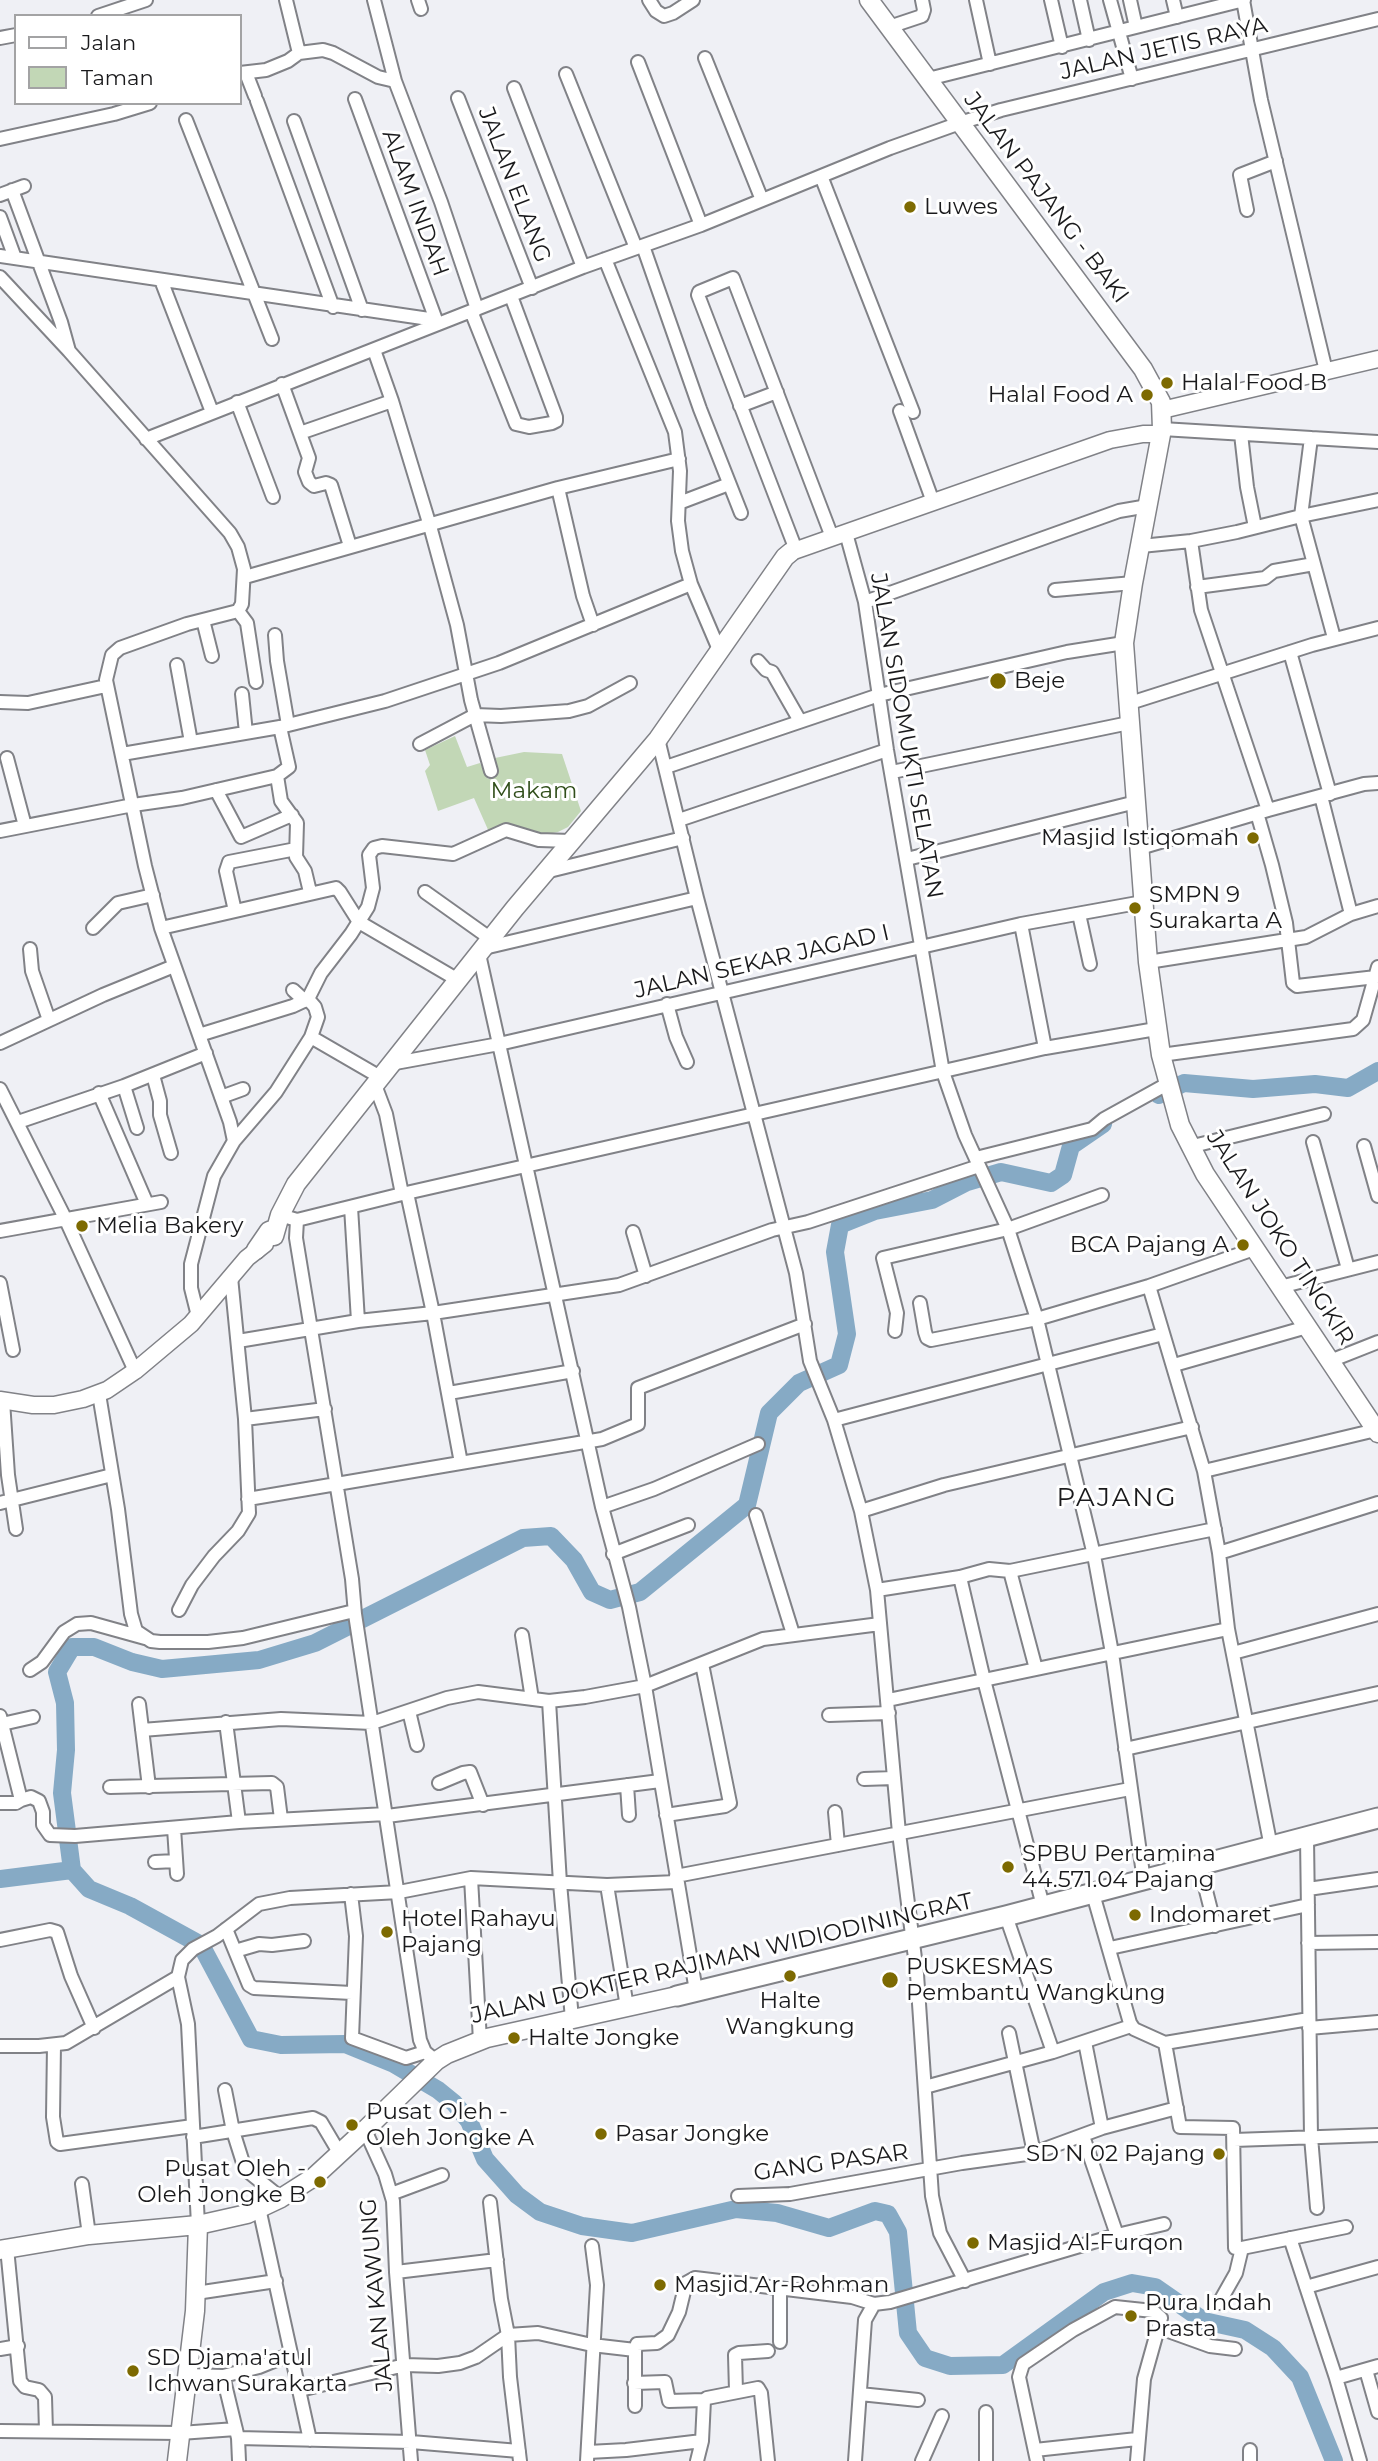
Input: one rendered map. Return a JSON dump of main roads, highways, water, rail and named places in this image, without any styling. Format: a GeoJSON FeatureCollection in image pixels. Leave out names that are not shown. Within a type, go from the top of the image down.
{"type":"FeatureCollection","features":[{"type":"Feature","properties":{"kind":"main road","name":"JALAN PAJANG - BAKI"},"geometry":{"type":"LineString","coordinates":[[869,0],[1143,369],[1157,393],[1162,410],[1162,432]]}},
{"type":"Feature","properties":{"kind":"main road","name":"JALAN JOKO TINGKIR"},"geometry":{"type":"LineString","coordinates":[[1162,432],[1124,643],[1143,902],[1161,1055],[1189,1147],[1254,1249],[1377,1431]]}},
{"type":"Feature","properties":{"kind":"main road"},"geometry":{"type":"LineString","coordinates":[[256,1250],[269,1231],[281,1225],[296,1184],[477,961],[545,872],[658,739],[785,557],[794,551]]}},
{"type":"Feature","properties":{"kind":"main road","name":"JALAN DOKTER RAJIMAN WIDIODININGRAT"},"geometry":{"type":"LineString","coordinates":[[3,2249],[89,2235],[198,2225],[236,2217],[260,2208],[314,2177],[395,2101],[430,2060],[480,2041],[914,1939],[1200,1867],[1378,1818]]}},
{"type":"Feature","properties":{"kind":"main road"},"geometry":{"type":"LineString","coordinates":[[177,2461],[196,2292],[198,2225]]}},
{"type":"Feature","properties":{"kind":"waterway"},"geometry":{"type":"LineString","coordinates":[[1159,1095],[1184,1083],[1253,1089],[1315,1084],[1348,1088],[1378,1071]]}},
{"type":"Feature","properties":{"kind":"waterway"},"geometry":{"type":"LineString","coordinates":[[72,1870],[62,1793],[66,1750],[65,1703],[57,1672],[72,1647],[94,1647],[132,1662],[162,1669],[259,1660],[315,1643],[523,1538],[551,1536],[574,1560],[592,1592],[610,1600],[640,1592],[747,1505],[769,1413],[799,1383],[839,1365],[847,1334],[835,1252],[840,1225],[875,1211],[932,1200],[967,1182],[1001,1172],[1051,1183],[1063,1175],[1071,1146],[1103,1124]]}},
{"type":"Feature","properties":{"kind":"waterway"},"geometry":{"type":"LineString","coordinates":[[0,1879],[72,1870],[89,1889],[130,1906],[201,1945],[251,2039],[281,2045],[345,2044],[394,2064],[438,2090],[454,2103],[469,2121],[485,2159],[517,2195],[540,2212],[582,2226],[632,2233],[736,2209],[777,2213],[829,2228],[875,2211],[888,2214],[898,2232],[908,2333],[925,2358],[950,2366],[1003,2365],[1104,2292],[1132,2283],[1155,2287],[1204,2321],[1245,2330],[1273,2348],[1300,2377],[1334,2461]]}},
{"type":"Feature","properties":{"kind":"place","name":"Luwes"},"geometry":{"type":"Point","coordinates":[910,207]}},
{"type":"Feature","properties":{"kind":"place","name":"Halal Food B"},"geometry":{"type":"Point","coordinates":[1167,383]}},
{"type":"Feature","properties":{"kind":"place","name":"Halal Food A"},"geometry":{"type":"Point","coordinates":[1147,395]}},
{"type":"Feature","properties":{"kind":"place","name":"Beje"},"geometry":{"type":"Point","coordinates":[998,681]}},
{"type":"Feature","properties":{"kind":"place","name":"Masjid Istiqomah"},"geometry":{"type":"Point","coordinates":[1253,838]}},
{"type":"Feature","properties":{"kind":"place","name":"SMPN 9 Surakarta A"},"geometry":{"type":"Point","coordinates":[1135,908]}},
{"type":"Feature","properties":{"kind":"place","name":"Melia Bakery"},"geometry":{"type":"Point","coordinates":[82,1226]}},
{"type":"Feature","properties":{"kind":"place","name":"BCA Pajang A"},"geometry":{"type":"Point","coordinates":[1243,1245]}},
{"type":"Feature","properties":{"kind":"place","name":"SPBU Pertamina 44.571.04 Pajang"},"geometry":{"type":"Point","coordinates":[1008,1867]}},
{"type":"Feature","properties":{"kind":"place","name":"Indomaret"},"geometry":{"type":"Point","coordinates":[1135,1915]}},
{"type":"Feature","properties":{"kind":"place","name":"Hotel Rahayu Pajang"},"geometry":{"type":"Point","coordinates":[387,1932]}},
{"type":"Feature","properties":{"kind":"place","name":"Halte Wangkung"},"geometry":{"type":"Point","coordinates":[790,1976]}},
{"type":"Feature","properties":{"kind":"place","name":"PUSKESMAS Pembantu Wangkung"},"geometry":{"type":"Point","coordinates":[890,1980]}},
{"type":"Feature","properties":{"kind":"place","name":"Halte Jongke"},"geometry":{"type":"Point","coordinates":[514,2038]}},
{"type":"Feature","properties":{"kind":"place","name":"Pusat Oleh - Oleh Jongke A"},"geometry":{"type":"Point","coordinates":[352,2125]}},
{"type":"Feature","properties":{"kind":"place","name":"Pasar Jongke"},"geometry":{"type":"Point","coordinates":[601,2134]}},
{"type":"Feature","properties":{"kind":"place","name":"SD N 02 Pajang"},"geometry":{"type":"Point","coordinates":[1219,2154]}},
{"type":"Feature","properties":{"kind":"place","name":"Pusat Oleh - Oleh Jongke B"},"geometry":{"type":"Point","coordinates":[320,2182]}},
{"type":"Feature","properties":{"kind":"place","name":"Masjid Al-Furqon"},"geometry":{"type":"Point","coordinates":[973,2243]}},
{"type":"Feature","properties":{"kind":"place","name":"Masjid Ar-Rohman"},"geometry":{"type":"Point","coordinates":[660,2285]}},
{"type":"Feature","properties":{"kind":"place","name":"Pura Indah Prasta"},"geometry":{"type":"Point","coordinates":[1131,2316]}},
{"type":"Feature","properties":{"kind":"place","name":"SD Djama'atul Ichwan Surakarta"},"geometry":{"type":"Point","coordinates":[133,2371]}},
{"type":"Feature","properties":{"kind":"district","name":"PAJANG"},"geometry":{"type":"Point","coordinates":[1117,1498]}},
{"type":"Feature","properties":{"kind":"park label","name":"Makam"},"geometry":{"type":"Point","coordinates":[534,791]}}]}
